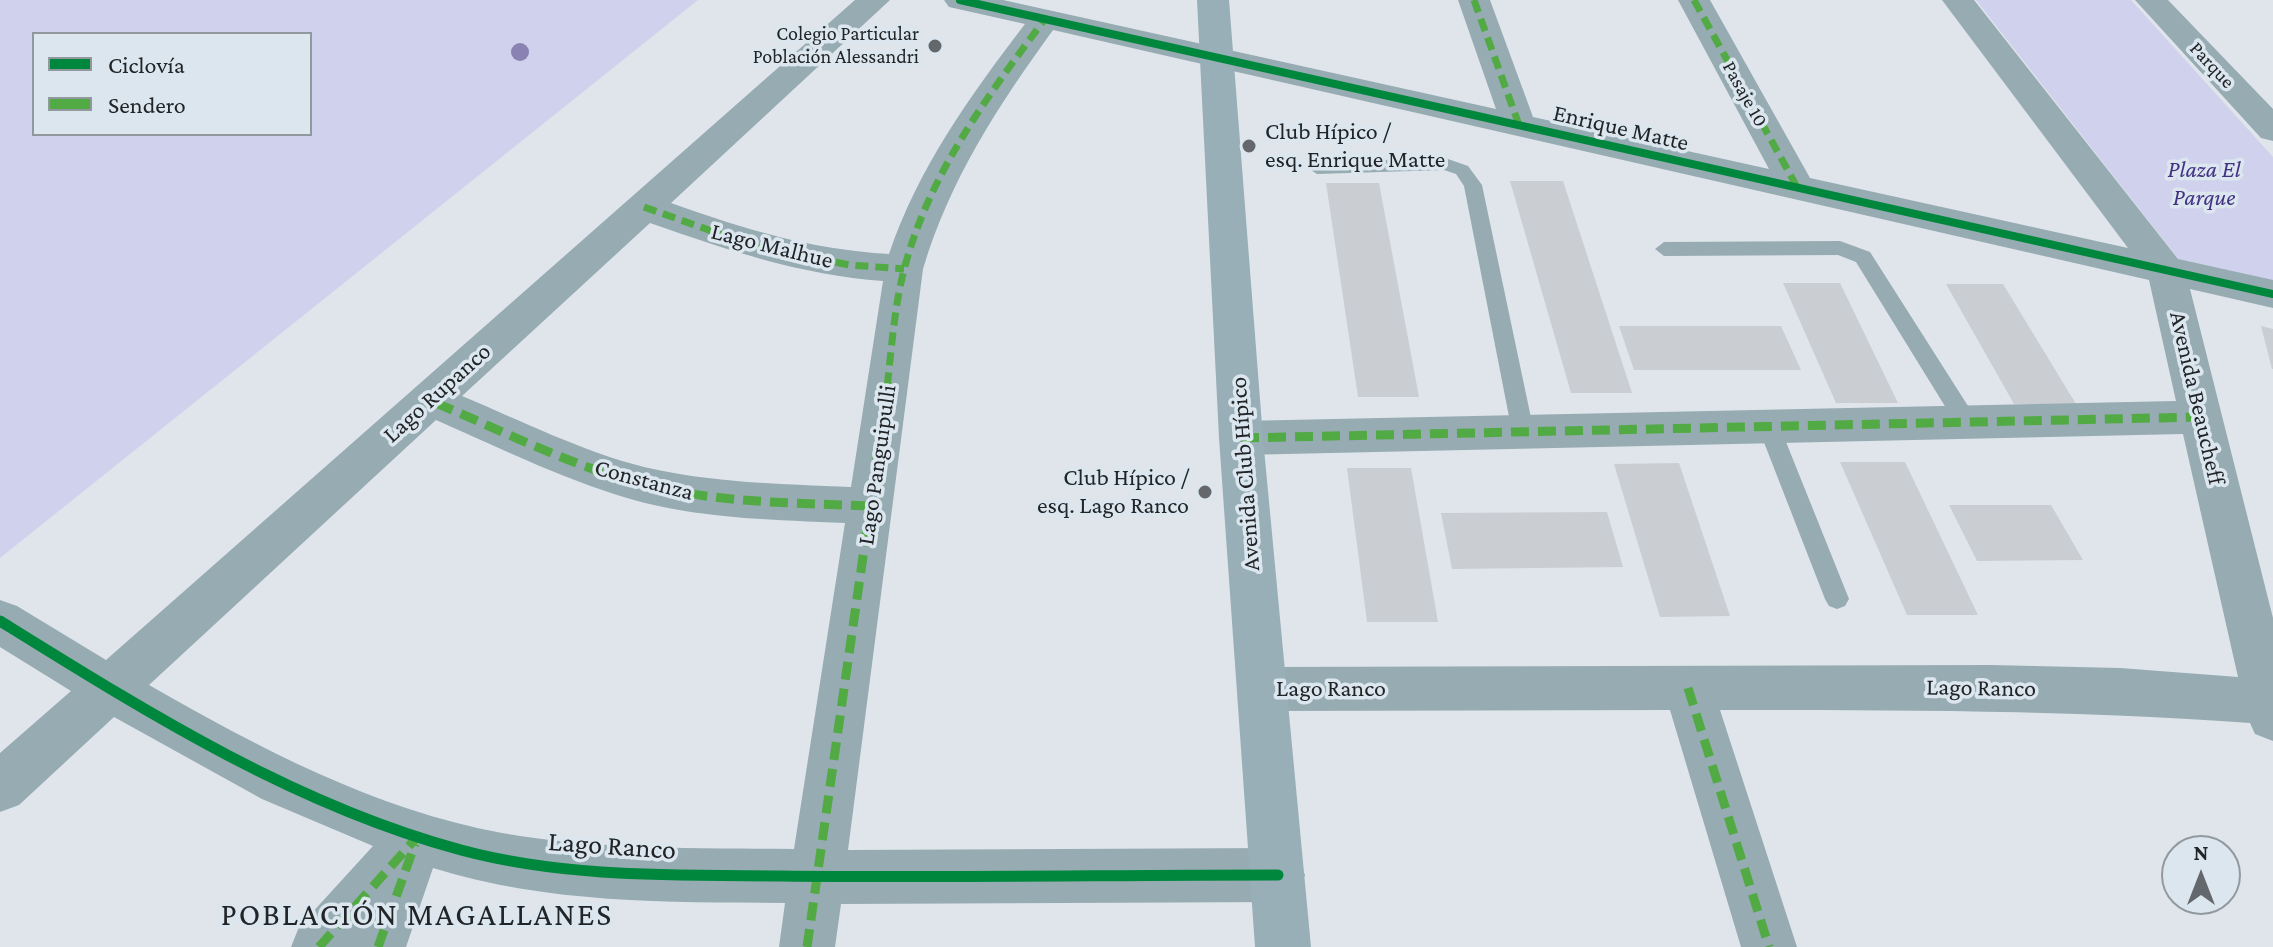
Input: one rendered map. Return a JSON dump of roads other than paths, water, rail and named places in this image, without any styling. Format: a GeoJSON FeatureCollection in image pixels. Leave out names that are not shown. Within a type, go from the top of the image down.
{"type":"FeatureCollection","features":[{"type":"Feature","properties":{"kind":"main road","name":"Avenida Club Hípico"},"geometry":{"type":"LineString","coordinates":[[1213,0],[1241,438],[1283,947]]}},
{"type":"Feature","properties":{"kind":"street","name":"Lago Rupanco"},"geometry":{"type":"LineString","coordinates":[[0,787],[874,0]]}},
{"type":"Feature","properties":{"kind":"street","name":"Enrique Matte"},"geometry":{"type":"LineString","coordinates":[[960,0],[2273,294]]}},
{"type":"Feature","properties":{"kind":"street"},"geometry":{"type":"LineString","coordinates":[[1474,0],[1519,125]]}},
{"type":"Feature","properties":{"kind":"street","name":"Pasaje 10"},"geometry":{"type":"LineString","coordinates":[[1694,0],[1797,187]]}},
{"type":"Feature","properties":{"kind":"street","name":"Avenida Beaucheff"},"geometry":{"type":"LineString","coordinates":[[1958,0],[2166,271],[2272,707]]}},
{"type":"Feature","properties":{"kind":"street","name":"Parque"},"geometry":{"type":"LineString","coordinates":[[2151,0],[2273,130]]}},
{"type":"Feature","properties":{"kind":"street","name":"Lago Panguipulli"},"geometry":{"type":"LineString","coordinates":[[807,947],[904,269],[925,203],[941,169],[988,96],[1045,19]]}},
{"type":"Feature","properties":{"kind":"street","name":"Lago Malhue"},"geometry":{"type":"LineString","coordinates":[[644,207],[771,250],[850,265],[904,269]]}},
{"type":"Feature","properties":{"kind":"street","name":"Constanza"},"geometry":{"type":"LineString","coordinates":[[430,400],[603,472],[647,485],[749,500],[871,506]]}},
{"type":"Feature","properties":{"kind":"street"},"geometry":{"type":"LineString","coordinates":[[1241,438],[2201,417]]}},
{"type":"Feature","properties":{"kind":"street","name":"Lago Ranco"},"geometry":{"type":"LineString","coordinates":[[0,621],[109,689],[253,767],[371,820],[462,850],[566,870],[818,877],[1278,875]]}},
{"type":"Feature","properties":{"kind":"street","name":"Lago Ranco"},"geometry":{"type":"LineString","coordinates":[[1262,689],[1990,687],[2120,691],[2272,707]]}},
{"type":"Feature","properties":{"kind":"street"},"geometry":{"type":"LineString","coordinates":[[1688,688],[1769,947]]}},
{"type":"Feature","properties":{"kind":"street"},"geometry":{"type":"LineString","coordinates":[[319,947],[418,836]]}},
{"type":"Feature","properties":{"kind":"street"},"geometry":{"type":"LineString","coordinates":[[378,947],[418,836]]}},
{"type":"Feature","properties":{"kind":"lane"},"geometry":{"type":"LineString","coordinates":[[1317,168],[1445,164],[1462,170],[1473,185],[1523,432]]}},
{"type":"Feature","properties":{"kind":"lane"},"geometry":{"type":"LineString","coordinates":[[1664,249],[1840,248],[1854,251],[1863,257],[1967,423]]}},
{"type":"Feature","properties":{"kind":"lane"},"geometry":{"type":"LineString","coordinates":[[1769,427],[1837,599]]}},
{"type":"Feature","properties":{"kind":"place","name":"Colegio Particular Población Alessandri"},"geometry":{"type":"Point","coordinates":[935,46]}},
{"type":"Feature","properties":{"kind":"place","name":"Club Hípico / esq. Enrique Matte"},"geometry":{"type":"Point","coordinates":[1249,146]}},
{"type":"Feature","properties":{"kind":"place","name":"Club Hípico / esq. Lago Ranco"},"geometry":{"type":"Point","coordinates":[1205,492]}},
{"type":"Feature","properties":{"kind":"district","name":"POBLACIÓN MAGALLANES"},"geometry":{"type":"Point","coordinates":[417,915]}},
{"type":"Feature","properties":{"kind":"park label","name":"Plaza El Parque"},"geometry":{"type":"Point","coordinates":[2204,184]}}]}
